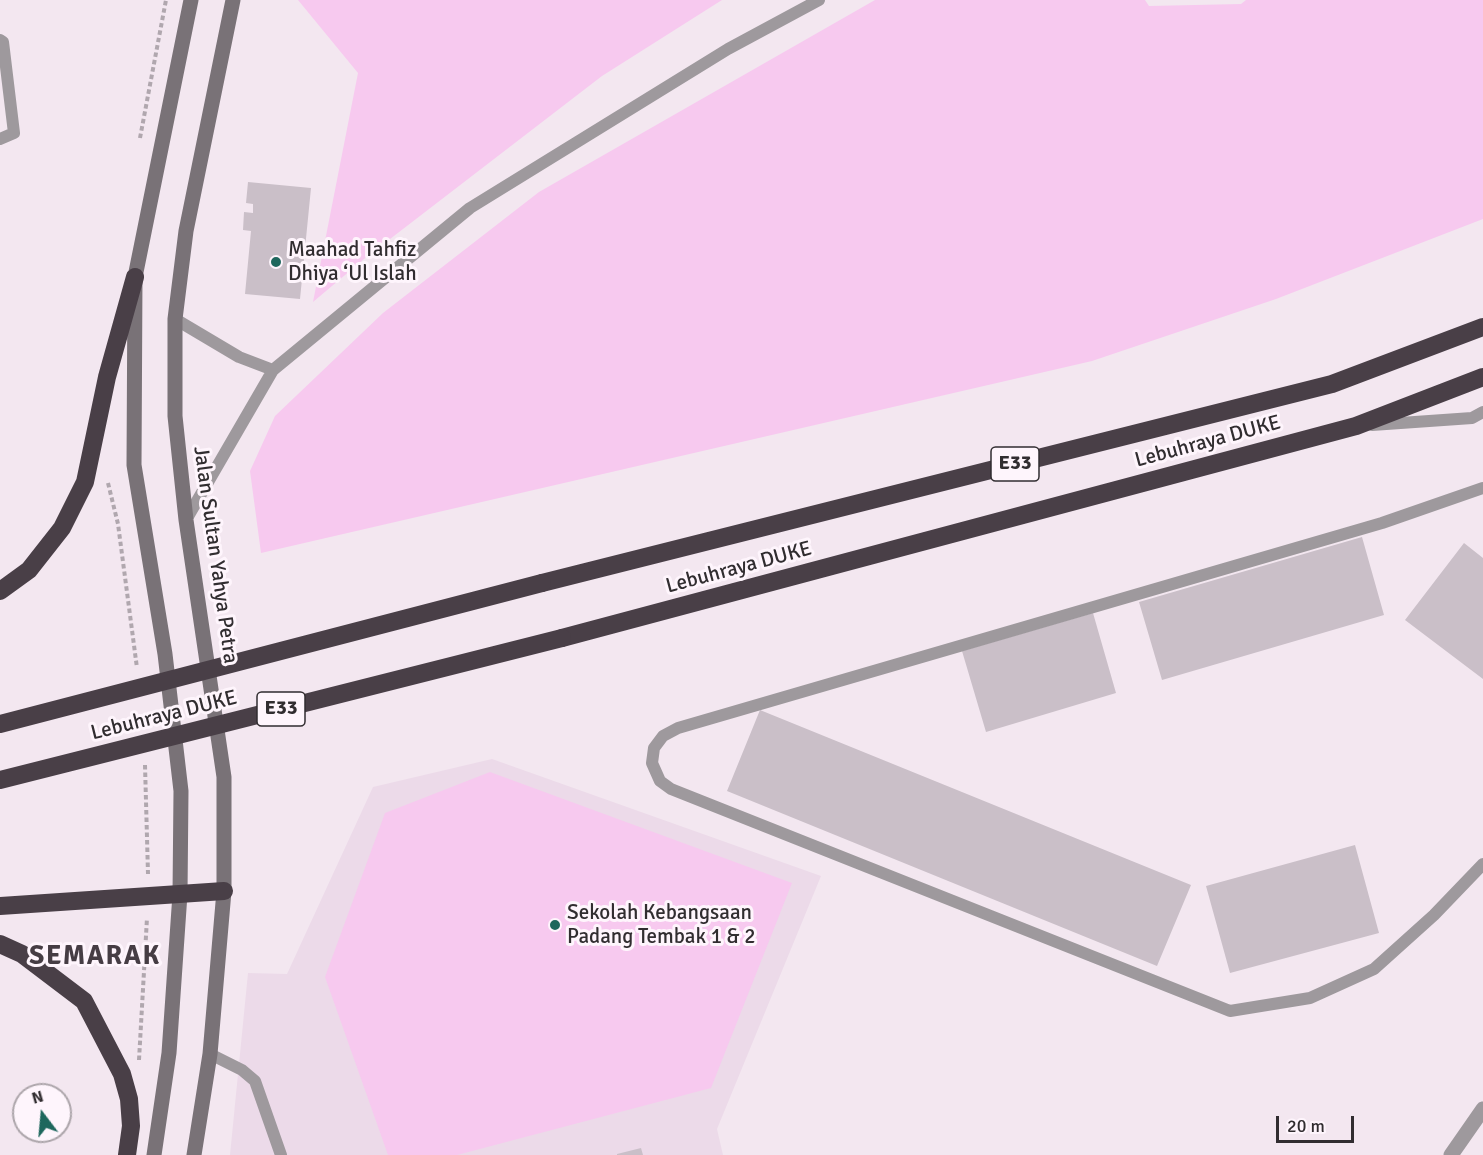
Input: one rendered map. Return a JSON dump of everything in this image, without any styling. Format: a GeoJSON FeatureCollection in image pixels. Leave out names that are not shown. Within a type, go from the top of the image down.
{"type":"FeatureCollection","features":[{"type":"Feature","properties":{"kind":"highway"},"geometry":{"type":"LineString","coordinates":[[0,591],[29,570],[62,528],[85,483],[107,377],[135,277]]}},
{"type":"Feature","properties":{"kind":"highway","name":"Lebuhraya DUKE"},"geometry":{"type":"LineString","coordinates":[[0,724],[1332,384],[1483,327]]}},
{"type":"Feature","properties":{"kind":"highway","name":"Lebuhraya DUKE"},"geometry":{"type":"LineString","coordinates":[[0,780],[562,638],[1356,426],[1483,377]]}},
{"type":"Feature","properties":{"kind":"highway"},"geometry":{"type":"LineString","coordinates":[[0,906],[224,891]]}},
{"type":"Feature","properties":{"kind":"highway"},"geometry":{"type":"LineString","coordinates":[[0,944],[22,954],[84,1001],[122,1074],[129,1099],[131,1126],[127,1155]]}},
{"type":"Feature","properties":{"kind":"main road","name":"Jalan Sultan Yahya Petra"},"geometry":{"type":"LineString","coordinates":[[194,1155],[210,1054],[224,891],[224,777],[186,520],[175,416],[175,319],[186,231],[233,0]]}},
{"type":"Feature","properties":{"kind":"main road"},"geometry":{"type":"LineString","coordinates":[[154,1155],[169,1053],[180,894],[181,791],[165,654],[135,465],[135,277],[188,4]]}},
{"type":"Feature","properties":{"kind":"street"},"geometry":{"type":"LineString","coordinates":[[1451,1155],[1483,1109]]}},
{"type":"Feature","properties":{"kind":"lane"},"geometry":{"type":"LineString","coordinates":[[186,520],[273,370],[470,208],[728,49],[819,0]]}},
{"type":"Feature","properties":{"kind":"lane"},"geometry":{"type":"LineString","coordinates":[[0,40],[3,42],[14,133],[0,139]]}},
{"type":"Feature","properties":{"kind":"lane"},"geometry":{"type":"LineString","coordinates":[[175,319],[239,357],[273,370]]}},
{"type":"Feature","properties":{"kind":"lane"},"geometry":{"type":"LineString","coordinates":[[1356,426],[1472,418],[1483,412]]}},
{"type":"Feature","properties":{"kind":"lane"},"geometry":{"type":"LineString","coordinates":[[1481,869],[1374,969],[1310,998],[1230,1011],[671,789],[660,781],[652,763],[654,748],[663,736],[678,728],[1382,523],[1483,488]]}},
{"type":"Feature","properties":{"kind":"lane"},"geometry":{"type":"LineString","coordinates":[[210,1054],[242,1070],[255,1082],[281,1155]]}},
{"type":"Feature","properties":{"kind":"shaded area"},"geometry":{"type":"Polygon","coordinates":[[[298,0],[722,0],[602,76],[364,259],[313,302],[358,73],[298,0]]]}},
{"type":"Feature","properties":{"kind":"shaded area"},"geometry":{"type":"Polygon","coordinates":[[[875,0],[1145,0],[1149,6],[1241,4],[1246,0],[1483,0],[1483,219],[1276,299],[1092,361],[261,553],[250,471],[275,416],[383,313],[539,192],[875,0]]]}},
{"type":"Feature","properties":{"kind":"shaded area","name":"Sekolah Kebangsaan Padang Tembak 1 & 2"},"geometry":{"type":"Polygon","coordinates":[[[492,759],[821,876],[717,1129],[723,1155],[230,1155],[248,973],[287,974],[373,787],[492,759]]]}},
{"type":"Feature","properties":{"kind":"shaded area","name":"Sekolah Kebangsaan Padang Tembak 1 & 2"},"geometry":{"type":"Polygon","coordinates":[[[490,772],[792,883],[711,1088],[457,1155],[388,1155],[325,977],[385,813],[490,772]]]}},
{"type":"Feature","properties":{"kind":"building","name":"Maahad Tahfiz Dhiya ‘Ul Islah"},"geometry":{"type":"Polygon","coordinates":[[[248,182],[311,188],[300,299],[245,294],[251,231],[243,230],[244,212],[253,213],[253,204],[246,203],[248,182]]]}},
{"type":"Feature","properties":{"kind":"building"},"geometry":{"type":"Polygon","coordinates":[[[1362,537],[1384,615],[1162,680],[1139,602],[1362,537]]]}},
{"type":"Feature","properties":{"kind":"building"},"geometry":{"type":"Polygon","coordinates":[[[1464,543],[1483,558],[1483,679],[1405,620],[1464,543]]]}},
{"type":"Feature","properties":{"kind":"building"},"geometry":{"type":"Polygon","coordinates":[[[1093,613],[1116,693],[986,732],[962,651],[1093,613]]]}},
{"type":"Feature","properties":{"kind":"building"},"geometry":{"type":"Polygon","coordinates":[[[760,710],[1191,885],[1157,966],[727,791],[760,710]]]}},
{"type":"Feature","properties":{"kind":"building"},"geometry":{"type":"Polygon","coordinates":[[[1355,845],[1379,933],[1230,973],[1206,886],[1355,845]]]}},
{"type":"Feature","properties":{"kind":"building"},"geometry":{"type":"Polygon","coordinates":[[[641,1148],[643,1155],[617,1155],[617,1154],[641,1148]]]}},
{"type":"Feature","properties":{"kind":"place","name":"Maahad Tahfiz Dhiya ‘Ul Islah"},"geometry":{"type":"Point","coordinates":[276,262]}},
{"type":"Feature","properties":{"kind":"place","name":"Sekolah Kebangsaan Padang Tembak 1 & 2"},"geometry":{"type":"Point","coordinates":[555,925]}},
{"type":"Feature","properties":{"kind":"district","name":"SEMARAK"},"geometry":{"type":"Point","coordinates":[95,957]}}]}
